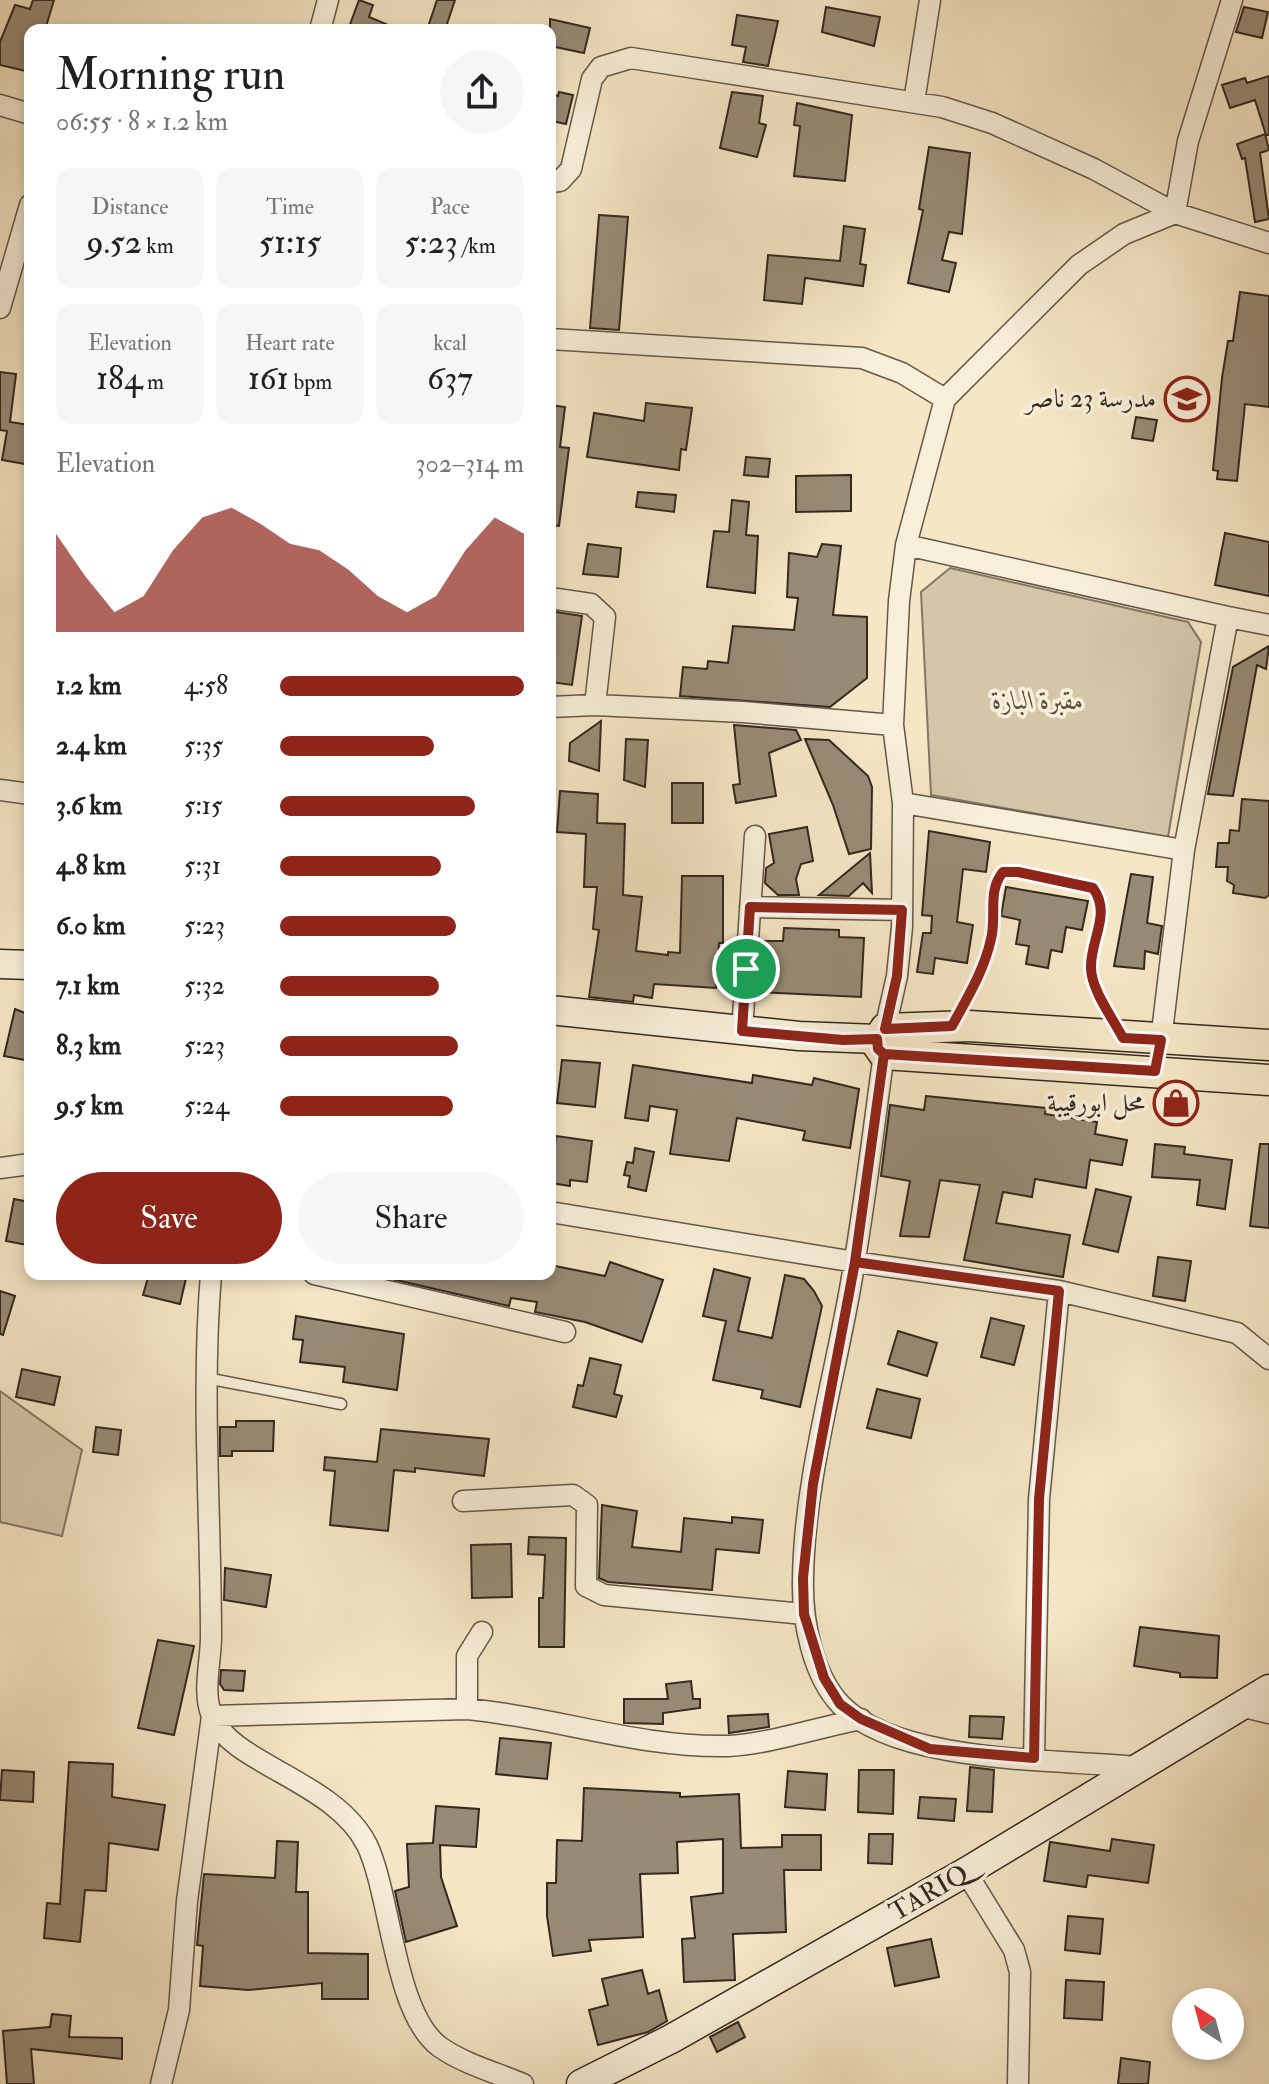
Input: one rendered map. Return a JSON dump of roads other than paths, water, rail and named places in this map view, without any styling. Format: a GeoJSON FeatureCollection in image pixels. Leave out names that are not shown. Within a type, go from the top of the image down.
{"type":"FeatureCollection","features":[{"type":"Feature","properties":{"kind":"main road"},"geometry":{"type":"LineString","coordinates":[[0,964],[24,965]]}},
{"type":"Feature","properties":{"kind":"main road"},"geometry":{"type":"LineString","coordinates":[[556,1011],[1269,1080]]}},
{"type":"Feature","properties":{"kind":"main road"},"geometry":{"type":"LineString","coordinates":[[882,1041],[952,1026],[1269,1045]]}},
{"type":"Feature","properties":{"kind":"main road"},"geometry":{"type":"LineString","coordinates":[[1155,1071],[1161,1040]]}},
{"type":"Feature","properties":{"kind":"main road","name":"TARIQ"},"geometry":{"type":"LineString","coordinates":[[581,2084],[685,2031],[966,1872],[1137,1767],[1257,1710],[1269,1689]]}},
{"type":"Feature","properties":{"kind":"street"},"geometry":{"type":"LineString","coordinates":[[322,24],[328,0]]}},
{"type":"Feature","properties":{"kind":"street"},"geometry":{"type":"LineString","coordinates":[[914,102],[930,0]]}},
{"type":"Feature","properties":{"kind":"street"},"geometry":{"type":"LineString","coordinates":[[1175,213],[1188,141],[1232,0]]}},
{"type":"Feature","properties":{"kind":"street"},"geometry":{"type":"LineString","coordinates":[[556,181],[571,169],[587,89],[601,67],[614,60],[631,58],[914,102],[992,123],[1094,169],[1175,213],[1269,243]]}},
{"type":"Feature","properties":{"kind":"street"},"geometry":{"type":"LineString","coordinates":[[0,105],[24,112]]}},
{"type":"Feature","properties":{"kind":"street"},"geometry":{"type":"LineString","coordinates":[[1137,1767],[930,1749],[861,1719],[840,1704],[824,1678],[804,1614],[803,1578],[813,1484],[855,1262],[882,1041],[897,976],[902,910],[903,803],[893,725],[899,601],[906,545],[945,399],[1079,265],[1124,234],[1175,213]]}},
{"type":"Feature","properties":{"kind":"street"},"geometry":{"type":"LineString","coordinates":[[0,308],[24,226]]}},
{"type":"Feature","properties":{"kind":"street"},"geometry":{"type":"LineString","coordinates":[[556,339],[862,358],[902,373],[945,399]]}},
{"type":"Feature","properties":{"kind":"street"},"geometry":{"type":"LineString","coordinates":[[906,545],[1269,625]]}},
{"type":"Feature","properties":{"kind":"street"},"geometry":{"type":"LineString","coordinates":[[556,599],[591,604],[605,617],[595,705]]}},
{"type":"Feature","properties":{"kind":"street"},"geometry":{"type":"LineString","coordinates":[[1161,1040],[1184,850],[1228,617]]}},
{"type":"Feature","properties":{"kind":"street"},"geometry":{"type":"LineString","coordinates":[[556,707],[595,705],[743,712],[893,725]]}},
{"type":"Feature","properties":{"kind":"street"},"geometry":{"type":"LineString","coordinates":[[0,790],[24,793]]}},
{"type":"Feature","properties":{"kind":"street"},"geometry":{"type":"LineString","coordinates":[[903,803],[1184,850]]}},
{"type":"Feature","properties":{"kind":"street"},"geometry":{"type":"LineString","coordinates":[[742,1031],[755,836]]}},
{"type":"Feature","properties":{"kind":"street"},"geometry":{"type":"LineString","coordinates":[[750,907],[902,910]]}},
{"type":"Feature","properties":{"kind":"street"},"geometry":{"type":"LineString","coordinates":[[0,1168],[24,1165]]}},
{"type":"Feature","properties":{"kind":"street"},"geometry":{"type":"LineString","coordinates":[[556,1213],[855,1262],[1059,1291],[1237,1333],[1269,1359]]}},
{"type":"Feature","properties":{"kind":"street"},"geometry":{"type":"LineString","coordinates":[[161,2084],[179,2010],[187,1901],[212,1716],[208,1689],[211,1640],[206,1378],[211,1280]]}},
{"type":"Feature","properties":{"kind":"street"},"geometry":{"type":"LineString","coordinates":[[330,1280],[565,1332]]}},
{"type":"Feature","properties":{"kind":"street"},"geometry":{"type":"LineString","coordinates":[[1034,1758],[1039,1499],[1059,1291]]}},
{"type":"Feature","properties":{"kind":"street"},"geometry":{"type":"LineString","coordinates":[[463,1501],[573,1495],[587,1505],[586,1586],[604,1595],[804,1614]]}},
{"type":"Feature","properties":{"kind":"street"},"geometry":{"type":"LineString","coordinates":[[467,1709],[467,1656],[482,1632]]}},
{"type":"Feature","properties":{"kind":"street"},"geometry":{"type":"LineString","coordinates":[[212,1716],[467,1709],[504,1712],[628,1739],[730,1746],[861,1719]]}},
{"type":"Feature","properties":{"kind":"street"},"geometry":{"type":"LineString","coordinates":[[212,1716],[233,1741],[343,1811],[360,1832],[378,1876],[389,1935],[418,2019],[427,2035],[459,2057],[523,2084]]}},
{"type":"Feature","properties":{"kind":"street"},"geometry":{"type":"LineString","coordinates":[[966,1872],[1014,1950],[1020,1972],[1018,2084]]}},
{"type":"Feature","properties":{"kind":"lane"},"geometry":{"type":"LineString","coordinates":[[952,1026],[980,976],[992,938],[995,883],[1003,872],[1018,872],[1093,888],[1100,898],[1102,915],[1090,969],[1123,1038]]}},
{"type":"Feature","properties":{"kind":"lane"},"geometry":{"type":"LineString","coordinates":[[206,1378],[341,1404]]}},
{"type":"Feature","properties":{"kind":"place","name":"مدرسة 23 ناصر"},"geometry":{"type":"Point","coordinates":[1187,399]}},
{"type":"Feature","properties":{"kind":"place","name":"محل ابورقيبة"},"geometry":{"type":"Point","coordinates":[1176,1103]}},
{"type":"Feature","properties":{"kind":"park label","name":"مقبرة البازة"},"geometry":{"type":"Point","coordinates":[1038,701]}}]}
